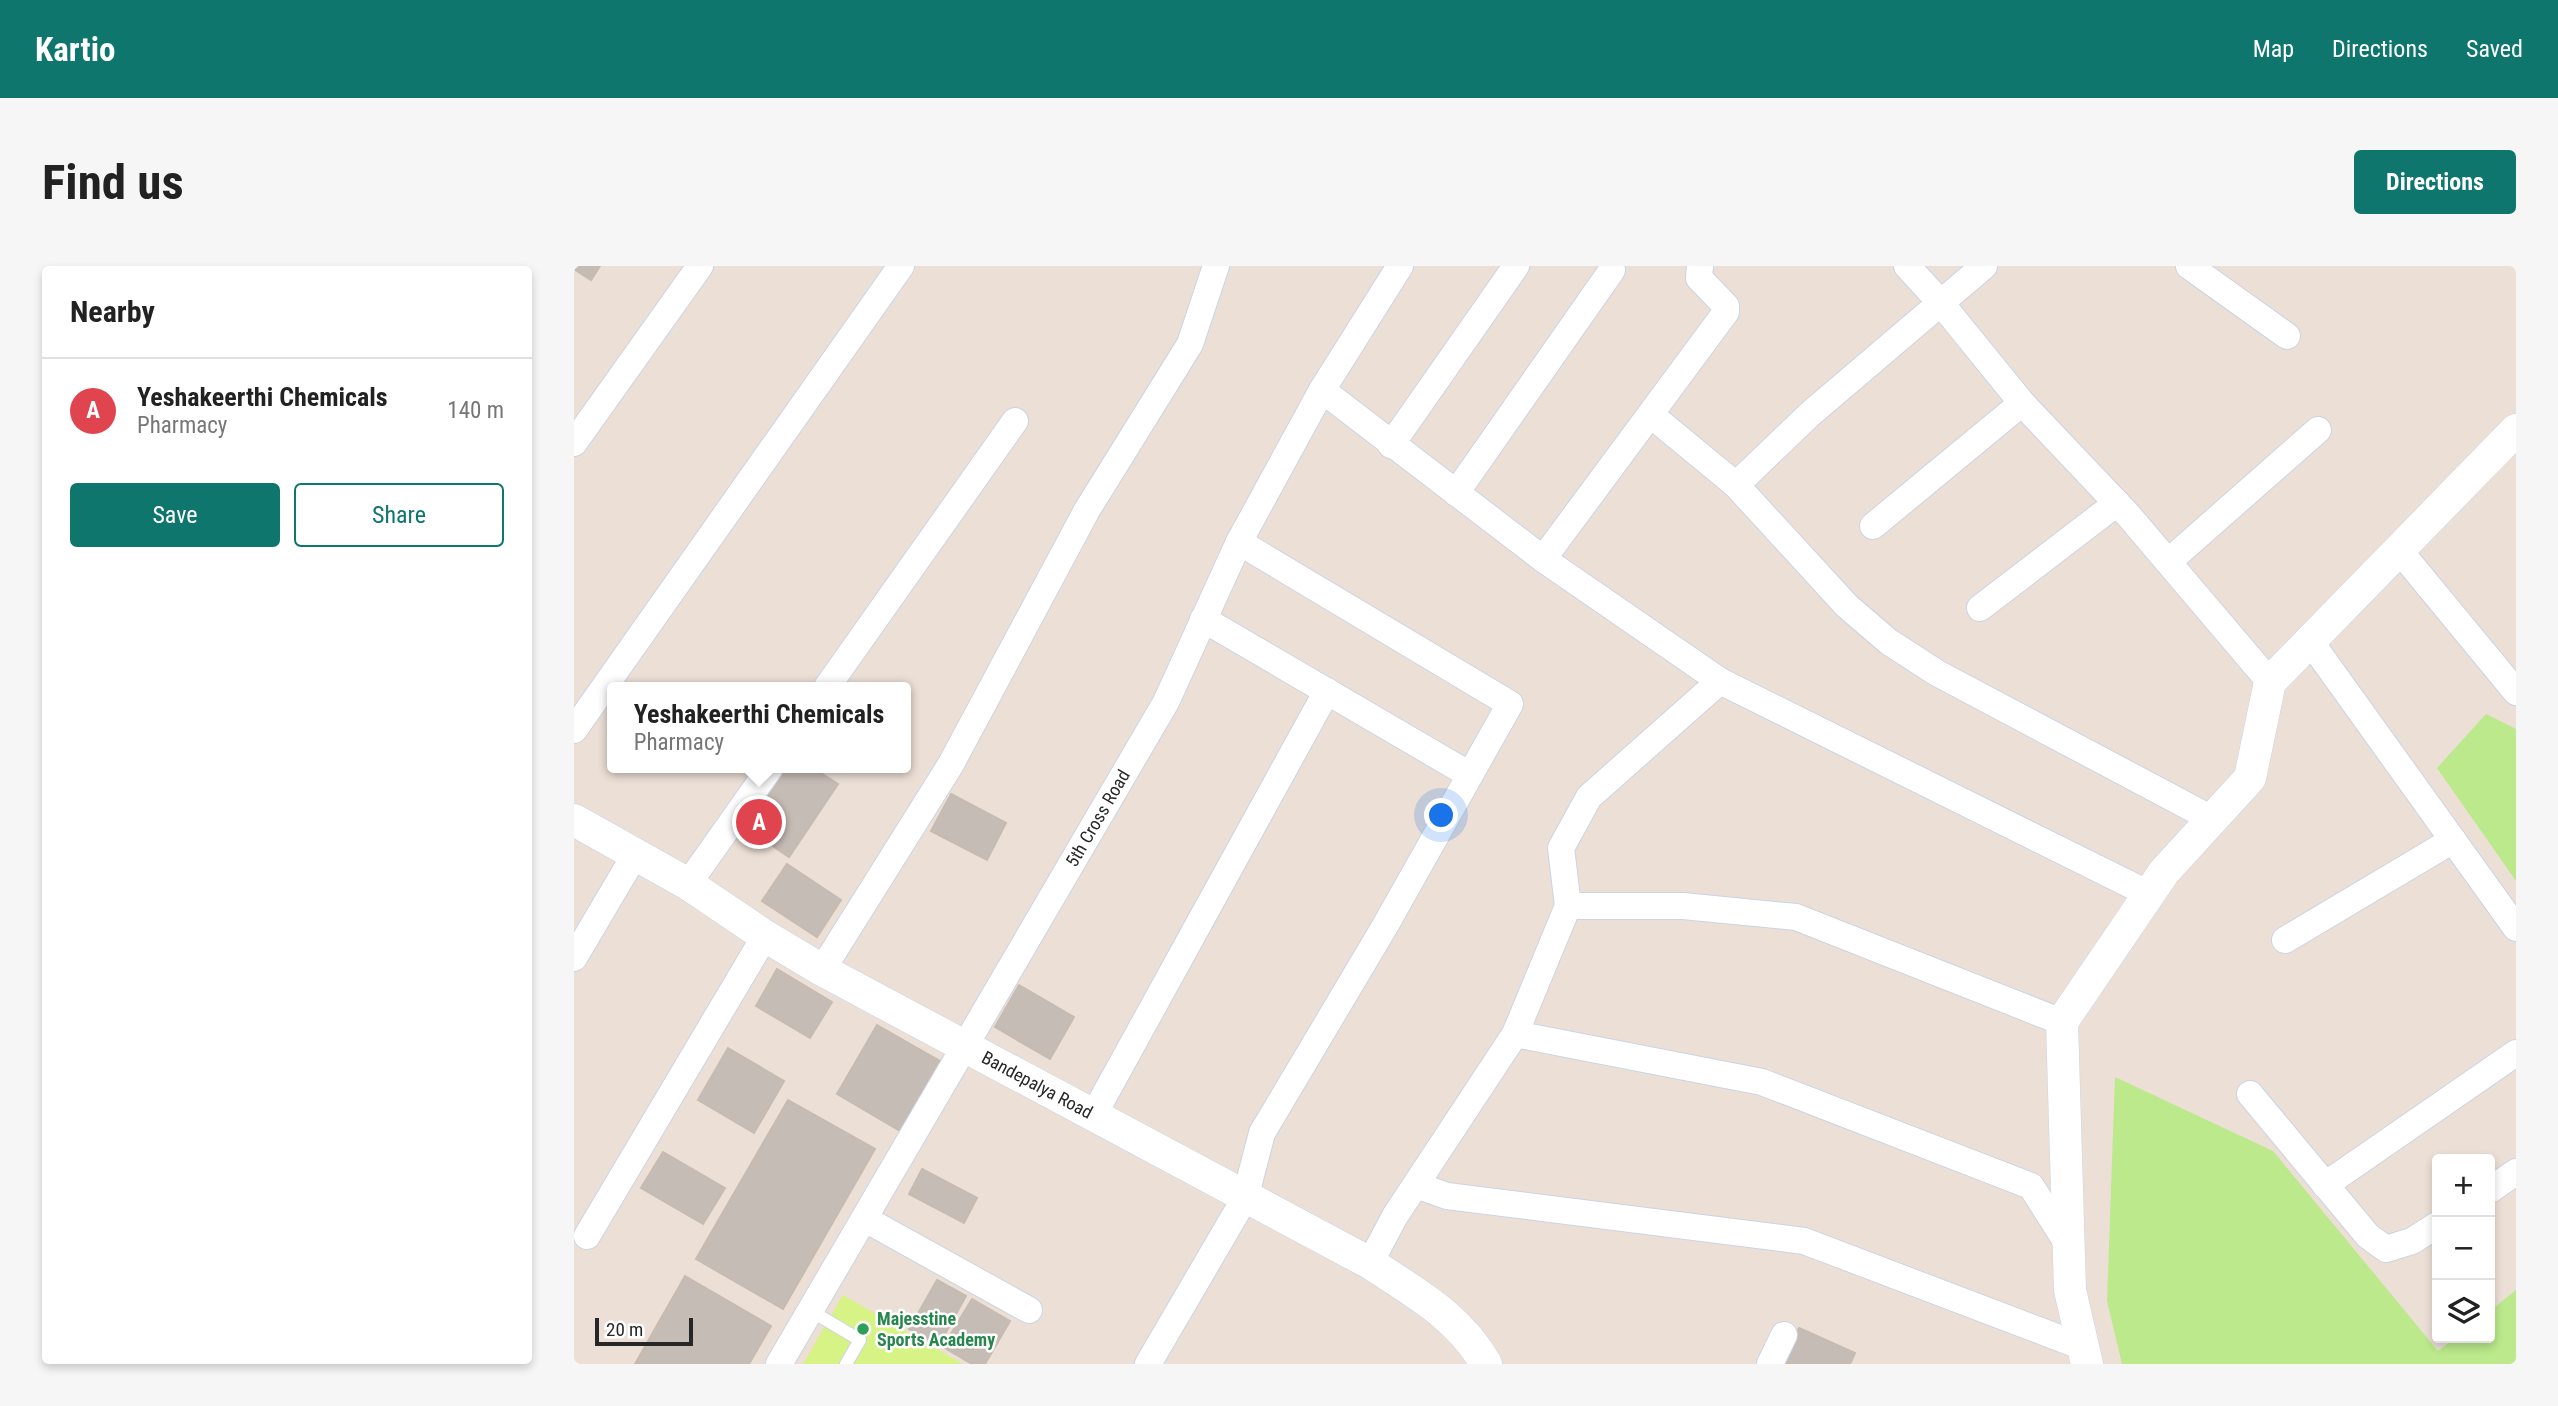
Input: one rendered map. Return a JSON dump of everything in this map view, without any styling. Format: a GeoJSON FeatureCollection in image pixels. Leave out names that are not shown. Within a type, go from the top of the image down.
{"type":"FeatureCollection","features":[{"type":"Feature","properties":{"kind":"street"},"geometry":{"type":"LineString","coordinates":[[574,443],[700,266]]}},
{"type":"Feature","properties":{"kind":"street"},"geometry":{"type":"LineString","coordinates":[[608,682],[901,266]]}},
{"type":"Feature","properties":{"kind":"street"},"geometry":{"type":"LineString","coordinates":[[822,970],[951,764],[1087,510],[1190,344],[1216,266]]}},
{"type":"Feature","properties":{"kind":"street","name":"5th Cross Road"},"geometry":{"type":"LineString","coordinates":[[779,1364],[1166,702],[1238,542],[1322,390],[1400,266]]}},
{"type":"Feature","properties":{"kind":"street"},"geometry":{"type":"LineString","coordinates":[[1391,445],[1516,266]]}},
{"type":"Feature","properties":{"kind":"street"},"geometry":{"type":"LineString","coordinates":[[1544,559],[1726,312],[1726,306],[1699,278],[1700,266]]}},
{"type":"Feature","properties":{"kind":"street"},"geometry":{"type":"LineString","coordinates":[[1907,266],[1940,302],[2022,403],[2117,503],[2270,682]]}},
{"type":"Feature","properties":{"kind":"street"},"geometry":{"type":"LineString","coordinates":[[1736,485],[1810,414],[1984,266]]}},
{"type":"Feature","properties":{"kind":"street"},"geometry":{"type":"LineString","coordinates":[[2189,266],[2287,336]]}},
{"type":"Feature","properties":{"kind":"street"},"geometry":{"type":"LineString","coordinates":[[1456,493],[1612,270]]}},
{"type":"Feature","properties":{"kind":"street"},"geometry":{"type":"LineString","coordinates":[[1322,390],[1544,559],[1720,681],[2149,894]]}},
{"type":"Feature","properties":{"kind":"street"},"geometry":{"type":"LineString","coordinates":[[1873,526],[2022,403]]}},
{"type":"Feature","properties":{"kind":"street"},"geometry":{"type":"LineString","coordinates":[[1651,415],[1736,485],[1847,606],[1889,642],[1937,673],[2212,819]]}},
{"type":"Feature","properties":{"kind":"street"},"geometry":{"type":"LineString","coordinates":[[831,682],[1015,421]]}},
{"type":"Feature","properties":{"kind":"street"},"geometry":{"type":"LineString","coordinates":[[2168,562],[2318,430]]}},
{"type":"Feature","properties":{"kind":"street"},"geometry":{"type":"LineString","coordinates":[[2085,1355],[2070,1290],[2062,1022],[2164,872],[2250,778],[2270,682],[2516,430]]}},
{"type":"Feature","properties":{"kind":"street"},"geometry":{"type":"LineString","coordinates":[[1979,608],[2117,503]]}},
{"type":"Feature","properties":{"kind":"street"},"geometry":{"type":"LineString","coordinates":[[1148,1364],[1245,1198],[1262,1133],[1385,926],[1510,704],[1238,542]]}},
{"type":"Feature","properties":{"kind":"street"},"geometry":{"type":"LineString","coordinates":[[2399,550],[2516,692]]}},
{"type":"Feature","properties":{"kind":"street"},"geometry":{"type":"LineString","coordinates":[[1203,619],[1470,775]]}},
{"type":"Feature","properties":{"kind":"street"},"geometry":{"type":"LineString","coordinates":[[2310,641],[2516,928]]}},
{"type":"Feature","properties":{"kind":"street"},"geometry":{"type":"LineString","coordinates":[[1370,1263],[1395,1216],[1515,1034],[1569,906],[1561,848],[1589,797],[1720,681]]}},
{"type":"Feature","properties":{"kind":"street"},"geometry":{"type":"LineString","coordinates":[[574,730],[607,683]]}},
{"type":"Feature","properties":{"kind":"street"},"geometry":{"type":"LineString","coordinates":[[1093,1116],[1326,691]]}},
{"type":"Feature","properties":{"kind":"street"},"geometry":{"type":"LineString","coordinates":[[688,884],[766,773]]}},
{"type":"Feature","properties":{"kind":"street","name":"Bandepalya Road"},"geometry":{"type":"LineString","coordinates":[[574,820],[688,884],[765,936],[822,970],[1370,1263],[1446,1313],[1477,1347],[1486,1364]]}},
{"type":"Feature","properties":{"kind":"street"},"geometry":{"type":"LineString","coordinates":[[2285,940],[2453,840]]}},
{"type":"Feature","properties":{"kind":"street"},"geometry":{"type":"LineString","coordinates":[[574,958],[636,853]]}},
{"type":"Feature","properties":{"kind":"street"},"geometry":{"type":"LineString","coordinates":[[1569,906],[1683,906],[1796,917],[2062,1022]]}},
{"type":"Feature","properties":{"kind":"street"},"geometry":{"type":"LineString","coordinates":[[587,1236],[765,936]]}},
{"type":"Feature","properties":{"kind":"street"},"geometry":{"type":"LineString","coordinates":[[1515,1034],[1762,1082],[2031,1186],[2069,1246]]}},
{"type":"Feature","properties":{"kind":"street"},"geometry":{"type":"LineString","coordinates":[[2325,1185],[2516,1053]]}},
{"type":"Feature","properties":{"kind":"street"},"geometry":{"type":"LineString","coordinates":[[2250,1094],[2368,1236],[2386,1248],[2412,1241],[2432,1228]]}},
{"type":"Feature","properties":{"kind":"street"},"geometry":{"type":"LineString","coordinates":[[2495,1186],[2516,1172]]}},
{"type":"Feature","properties":{"kind":"street"},"geometry":{"type":"LineString","coordinates":[[1416,1185],[1447,1196],[1804,1241],[2085,1355]]}},
{"type":"Feature","properties":{"kind":"street"},"geometry":{"type":"LineString","coordinates":[[865,1219],[1030,1310]]}},
{"type":"Feature","properties":{"kind":"street"},"geometry":{"type":"LineString","coordinates":[[1770,1364],[1784,1335]]}},
{"type":"Feature","properties":{"kind":"lane"},"geometry":{"type":"LineString","coordinates":[[811,1311],[860,1340],[846,1364]]}},
{"type":"Feature","properties":{"kind":"green space"},"geometry":{"type":"Polygon","coordinates":[[[2486,714],[2516,729],[2516,881],[2437,768],[2486,714]]]}},
{"type":"Feature","properties":{"kind":"green space"},"geometry":{"type":"Polygon","coordinates":[[[2115,1077],[2273,1151],[2438,1351],[2448,1343],[2495,1343],[2495,1307],[2516,1290],[2516,1364],[2122,1364],[2107,1301],[2115,1077]]]}},
{"type":"Feature","properties":{"kind":"green space","name":"Majesstine Sports Academy"},"geometry":{"type":"Polygon","coordinates":[[[843,1295],[963,1364],[803,1364],[843,1295]]]}},
{"type":"Feature","properties":{"kind":"building"},"geometry":{"type":"Polygon","coordinates":[[[574,266],[600,266],[591,280],[574,269],[574,266]]]}},
{"type":"Feature","properties":{"kind":"building"},"geometry":{"type":"Polygon","coordinates":[[[774,773],[821,773],[838,784],[789,857],[739,823],[774,773]]]}},
{"type":"Feature","properties":{"kind":"building"},"geometry":{"type":"Polygon","coordinates":[[[951,794],[1006,823],[987,860],[931,831],[951,794]]]}},
{"type":"Feature","properties":{"kind":"building"},"geometry":{"type":"Polygon","coordinates":[[[787,864],[841,900],[817,937],[762,901],[787,864]]]}},
{"type":"Feature","properties":{"kind":"building"},"geometry":{"type":"Polygon","coordinates":[[[777,969],[832,1002],[810,1038],[756,1006],[777,969]]]}},
{"type":"Feature","properties":{"kind":"building"},"geometry":{"type":"Polygon","coordinates":[[[1019,985],[1074,1017],[1050,1059],[995,1027],[1019,985]]]}},
{"type":"Feature","properties":{"kind":"building"},"geometry":{"type":"Polygon","coordinates":[[[877,1025],[940,1061],[900,1131],[837,1094],[877,1025]]]}},
{"type":"Feature","properties":{"kind":"building"},"geometry":{"type":"Polygon","coordinates":[[[728,1048],[784,1081],[754,1133],[698,1100],[728,1048]]]}},
{"type":"Feature","properties":{"kind":"building"},"geometry":{"type":"Polygon","coordinates":[[[788,1100],[875,1149],[783,1309],[696,1259],[788,1100]]]}},
{"type":"Feature","properties":{"kind":"building"},"geometry":{"type":"Polygon","coordinates":[[[663,1152],[725,1188],[703,1224],[641,1188],[663,1152]]]}},
{"type":"Feature","properties":{"kind":"building"},"geometry":{"type":"Polygon","coordinates":[[[922,1169],[977,1198],[964,1223],[909,1194],[922,1169]]]}},
{"type":"Feature","properties":{"kind":"building"},"geometry":{"type":"Polygon","coordinates":[[[685,1276],[771,1326],[749,1364],[635,1364],[685,1276]]]}},
{"type":"Feature","properties":{"kind":"building"},"geometry":{"type":"Polygon","coordinates":[[[937,1280],[966,1296],[939,1345],[909,1329],[937,1280]]]}},
{"type":"Feature","properties":{"kind":"building"},"geometry":{"type":"Polygon","coordinates":[[[972,1299],[1010,1321],[985,1364],[972,1364],[943,1347],[972,1299]]]}},
{"type":"Feature","properties":{"kind":"building"},"geometry":{"type":"Polygon","coordinates":[[[1799,1328],[1855,1353],[1850,1364],[1783,1364],[1799,1328]]]}},
{"type":"Feature","properties":{"kind":"place","name":"Yeshakeerthi Chemicals"},"geometry":{"type":"Point","coordinates":[759,822]}},
{"type":"Feature","properties":{"kind":"place","name":"Majesstine Sports Academy"},"geometry":{"type":"Point","coordinates":[863,1329]}}]}
